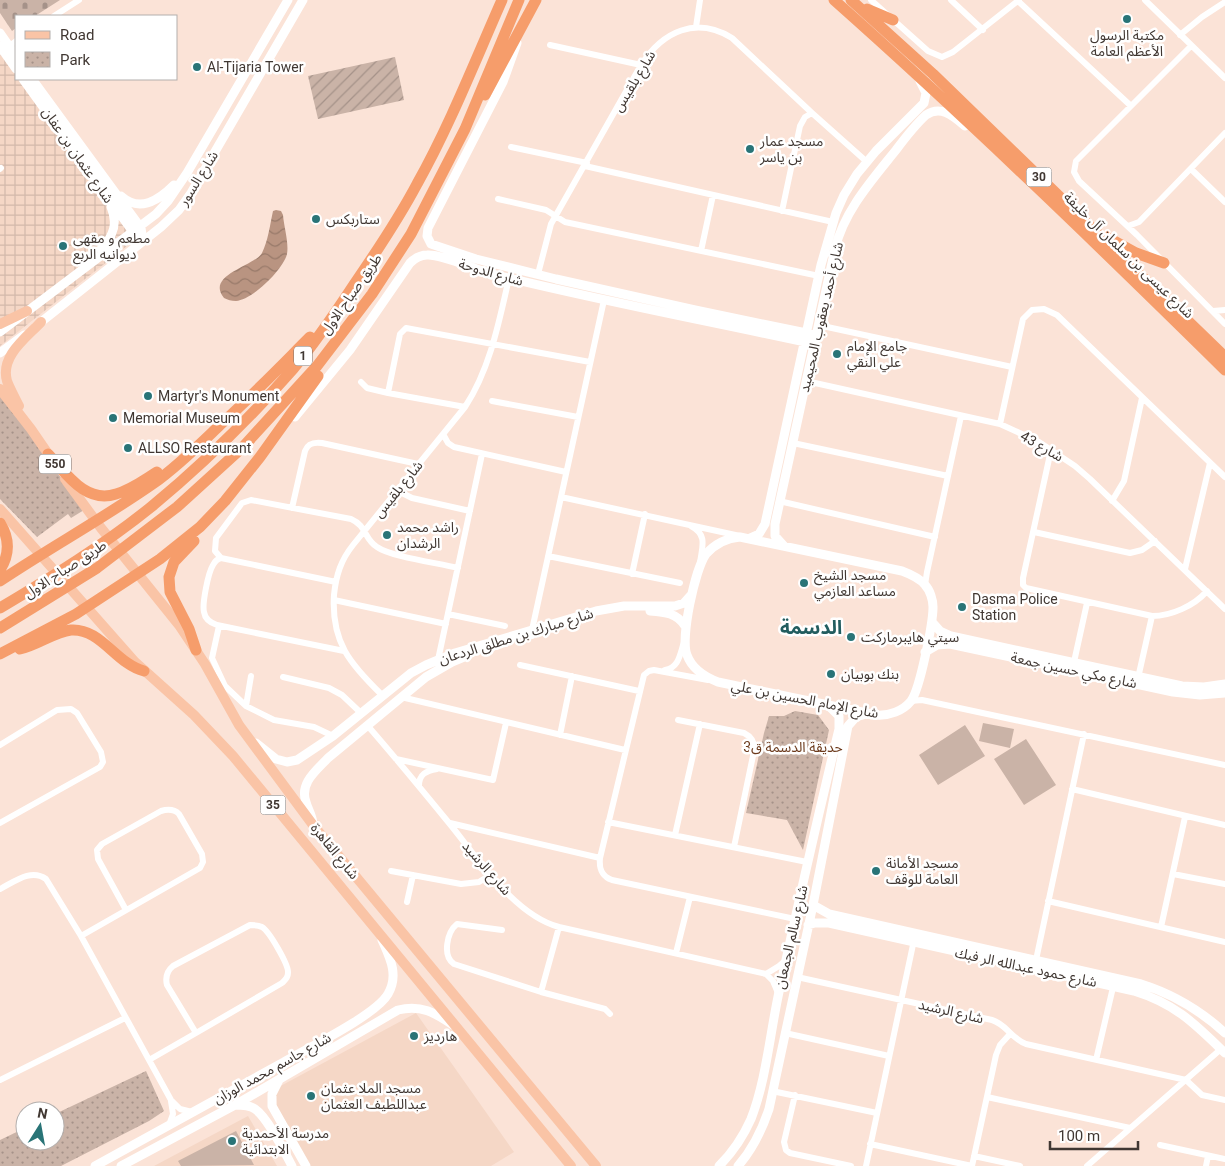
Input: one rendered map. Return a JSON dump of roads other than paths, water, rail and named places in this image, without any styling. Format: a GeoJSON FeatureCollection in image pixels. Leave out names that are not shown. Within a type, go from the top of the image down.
{"type":"FeatureCollection","features":[{"type":"Feature","properties":{"kind":"highway","name":"طريق صباح الاول"},"geometry":{"type":"LineString","coordinates":[[0,608],[83,557],[150,508],[193,471],[248,418],[294,367],[333,317],[381,245],[418,184],[501,0]]}},
{"type":"Feature","properties":{"kind":"highway","name":"طريق صباح الاول"},"geometry":{"type":"LineString","coordinates":[[0,628],[97,568],[176,507],[243,446],[285,403],[317,366],[350,326],[411,234],[465,129],[519,0]]}},
{"type":"Feature","properties":{"kind":"highway"},"geometry":{"type":"LineString","coordinates":[[465,129],[536,0]]}},
{"type":"Feature","properties":{"kind":"highway","name":"شارع عيسى بن سلمان آل خليفة"},"geometry":{"type":"LineString","coordinates":[[834,0],[1005,156],[1225,370]]}},
{"type":"Feature","properties":{"kind":"highway"},"geometry":{"type":"LineString","coordinates":[[853,1],[893,20]]}},
{"type":"Feature","properties":{"kind":"highway","name":"شارع عيسى بن سلمان آل خليفة"},"geometry":{"type":"LineString","coordinates":[[853,1],[933,74],[1225,357]]}},
{"type":"Feature","properties":{"kind":"highway"},"geometry":{"type":"LineString","coordinates":[[1094,230],[1136,253],[1164,263]]}},
{"type":"Feature","properties":{"kind":"highway"},"geometry":{"type":"LineString","coordinates":[[0,581],[39,554],[98,524],[191,453],[333,317]]}},
{"type":"Feature","properties":{"kind":"highway"},"geometry":{"type":"LineString","coordinates":[[4,652],[172,551],[200,527],[225,501],[260,457],[337,350],[350,326]]}},
{"type":"Feature","properties":{"kind":"highway"},"geometry":{"type":"LineString","coordinates":[[48,454],[79,487],[90,494],[102,496],[120,493],[191,453]]}},
{"type":"Feature","properties":{"kind":"highway"},"geometry":{"type":"LineString","coordinates":[[0,523],[7,537],[8,544],[6,556],[0,570]]}},
{"type":"Feature","properties":{"kind":"highway"},"geometry":{"type":"LineString","coordinates":[[196,650],[190,629],[170,592],[169,577],[174,562],[194,540],[200,527]]}},
{"type":"Feature","properties":{"kind":"highway"},"geometry":{"type":"LineString","coordinates":[[4,652],[34,645],[64,632],[80,631],[96,637],[129,665],[144,671]]}},
{"type":"Feature","properties":{"kind":"main road"},"geometry":{"type":"LineString","coordinates":[[0,324],[27,310]]}},
{"type":"Feature","properties":{"kind":"main road"},"geometry":{"type":"LineString","coordinates":[[32,429],[8,382],[6,366],[14,350],[41,322]]}},
{"type":"Feature","properties":{"kind":"main road","name":"550"},"geometry":{"type":"LineString","coordinates":[[0,389],[32,429],[98,524]]}},
{"type":"Feature","properties":{"kind":"main road"},"geometry":{"type":"LineString","coordinates":[[0,399],[22,417]]}},
{"type":"Feature","properties":{"kind":"main road","name":"شارع القاهرة"},"geometry":{"type":"LineString","coordinates":[[0,509],[144,671],[215,735],[571,1166]]}},
{"type":"Feature","properties":{"kind":"main road","name":"شارع القاهرة"},"geometry":{"type":"LineString","coordinates":[[98,524],[170,613],[196,650],[230,711],[313,825],[596,1166]]}},
{"type":"Feature","properties":{"kind":"main road"},"geometry":{"type":"LineString","coordinates":[[441,1008],[436,991],[439,987],[447,987]]}},
{"type":"Feature","properties":{"kind":"street"},"geometry":{"type":"LineString","coordinates":[[56,15],[79,0]]}},
{"type":"Feature","properties":{"kind":"street","name":"شارع السور"},"geometry":{"type":"LineString","coordinates":[[0,332],[77,273],[135,235],[140,226],[162,208],[187,173],[288,0]]}},
{"type":"Feature","properties":{"kind":"street","name":"شارع السور"},"geometry":{"type":"LineString","coordinates":[[0,353],[102,274],[176,213],[192,193],[302,0]]}},
{"type":"Feature","properties":{"kind":"street"},"geometry":{"type":"LineString","coordinates":[[696,27],[700,0]]}},
{"type":"Feature","properties":{"kind":"street"},"geometry":{"type":"LineString","coordinates":[[871,0],[928,51],[942,57],[950,55],[1018,0],[1131,106]]}},
{"type":"Feature","properties":{"kind":"street"},"geometry":{"type":"LineString","coordinates":[[951,0],[982,30]]}},
{"type":"Feature","properties":{"kind":"street"},"geometry":{"type":"LineString","coordinates":[[1145,0],[1225,78]]}},
{"type":"Feature","properties":{"kind":"street"},"geometry":{"type":"LineString","coordinates":[[1180,35],[1202,16],[1225,2]]}},
{"type":"Feature","properties":{"kind":"street","name":"شارع الدوحة"},"geometry":{"type":"LineString","coordinates":[[524,24],[503,82],[427,231],[428,240],[432,245],[476,259],[556,279],[695,310],[810,339]]}},
{"type":"Feature","properties":{"kind":"street","name":"شارع بلقيس"},"geometry":{"type":"LineString","coordinates":[[538,274],[547,234],[555,216],[641,65],[651,50],[665,38],[677,32],[696,27],[718,30],[736,41],[867,162]]}},
{"type":"Feature","properties":{"kind":"street"},"geometry":{"type":"LineString","coordinates":[[0,33],[15,67]]}},
{"type":"Feature","properties":{"kind":"street"},"geometry":{"type":"LineString","coordinates":[[550,45],[641,65]]}},
{"type":"Feature","properties":{"kind":"street"},"geometry":{"type":"LineString","coordinates":[[1191,46],[1076,161],[1074,172],[1077,178],[1128,226],[1224,323]]}},
{"type":"Feature","properties":{"kind":"street","name":"شارع أحمد يعقوب المحيميد"},"geometry":{"type":"LineString","coordinates":[[784,546],[776,538],[774,531],[806,381],[819,276],[833,222],[847,188],[867,162],[922,106],[926,96],[920,82],[898,57]]}},
{"type":"Feature","properties":{"kind":"street","name":"شارع عثمان بن عفان"},"geometry":{"type":"LineString","coordinates":[[24,80],[105,185],[140,226]]}},
{"type":"Feature","properties":{"kind":"street","name":"شارع عثمان بن عفان"},"geometry":{"type":"LineString","coordinates":[[33,80],[105,185],[135,235]]}},
{"type":"Feature","properties":{"kind":"street","name":"شارع أحمد يعقوب المحيميد"},"geometry":{"type":"LineString","coordinates":[[748,537],[759,534],[765,524],[810,339],[818,325],[837,241],[846,220],[860,196],[924,117],[938,110],[952,116],[1005,156]]}},
{"type":"Feature","properties":{"kind":"street"},"geometry":{"type":"LineString","coordinates":[[782,210],[800,126],[805,117],[812,113]]}},
{"type":"Feature","properties":{"kind":"street"},"geometry":{"type":"LineString","coordinates":[[1128,226],[1139,222],[1225,133]]}},
{"type":"Feature","properties":{"kind":"street"},"geometry":{"type":"LineString","coordinates":[[889,138],[896,139],[899,142],[898,147]]}},
{"type":"Feature","properties":{"kind":"street"},"geometry":{"type":"LineString","coordinates":[[511,147],[833,222]]}},
{"type":"Feature","properties":{"kind":"street"},"geometry":{"type":"LineString","coordinates":[[1191,169],[1225,202]]}},
{"type":"Feature","properties":{"kind":"street"},"geometry":{"type":"LineString","coordinates":[[105,185],[128,202],[136,205],[146,204],[166,194],[187,173]]}},
{"type":"Feature","properties":{"kind":"street"},"geometry":{"type":"LineString","coordinates":[[77,273],[108,243],[114,229],[114,214],[105,185]]}},
{"type":"Feature","properties":{"kind":"street"},"geometry":{"type":"LineString","coordinates":[[847,188],[847,194],[850,197],[855,199],[860,196]]}},
{"type":"Feature","properties":{"kind":"street"},"geometry":{"type":"LineString","coordinates":[[701,251],[713,195]]}},
{"type":"Feature","properties":{"kind":"street"},"geometry":{"type":"LineString","coordinates":[[498,199],[544,209],[569,223],[819,276]]}},
{"type":"Feature","properties":{"kind":"street"},"geometry":{"type":"LineString","coordinates":[[1137,235],[1139,222]]}},
{"type":"Feature","properties":{"kind":"street"},"geometry":{"type":"LineString","coordinates":[[102,274],[135,235],[144,238],[152,234]]}},
{"type":"Feature","properties":{"kind":"street","name":"شارع الدوحة"},"geometry":{"type":"LineString","coordinates":[[260,457],[350,350],[412,260],[421,256],[430,255],[470,268],[604,300],[810,339]]}},
{"type":"Feature","properties":{"kind":"street"},"geometry":{"type":"LineString","coordinates":[[470,268],[469,262],[476,259]]}},
{"type":"Feature","properties":{"kind":"street","name":"شارع بلقيس"},"geometry":{"type":"LineString","coordinates":[[382,695],[362,674],[344,650],[336,628],[334,600],[336,582],[344,559],[365,530],[465,407],[479,382],[492,344],[509,278]]}},
{"type":"Feature","properties":{"kind":"street"},"geometry":{"type":"LineString","coordinates":[[554,289],[558,284],[556,279]]}},
{"type":"Feature","properties":{"kind":"street"},"geometry":{"type":"LineString","coordinates":[[532,633],[604,300]]}},
{"type":"Feature","properties":{"kind":"street"},"geometry":{"type":"LineString","coordinates":[[1000,424],[1023,319],[1032,310],[1044,309],[1057,315],[1225,477]]}},
{"type":"Feature","properties":{"kind":"street"},"geometry":{"type":"LineString","coordinates":[[1212,311],[1225,311],[1224,323]]}},
{"type":"Feature","properties":{"kind":"street"},"geometry":{"type":"LineString","coordinates":[[818,325],[1012,367]]}},
{"type":"Feature","properties":{"kind":"street"},"geometry":{"type":"LineString","coordinates":[[388,393],[400,334],[406,328],[590,362]]}},
{"type":"Feature","properties":{"kind":"street","name":"شارع 43"},"geometry":{"type":"LineString","coordinates":[[806,381],[1000,424],[1039,442],[1075,466],[1225,609]]}},
{"type":"Feature","properties":{"kind":"street"},"geometry":{"type":"LineString","coordinates":[[361,382],[366,387],[388,393],[465,407]]}},
{"type":"Feature","properties":{"kind":"street"},"geometry":{"type":"LineString","coordinates":[[1112,501],[1124,481],[1142,398]]}},
{"type":"Feature","properties":{"kind":"street"},"geometry":{"type":"LineString","coordinates":[[492,401],[578,417]]}},
{"type":"Feature","properties":{"kind":"street"},"geometry":{"type":"LineString","coordinates":[[910,701],[916,690],[932,622],[933,605],[925,585],[961,416]]}},
{"type":"Feature","properties":{"kind":"street"},"geometry":{"type":"LineString","coordinates":[[443,434],[447,442],[452,446],[566,472]]}},
{"type":"Feature","properties":{"kind":"street"},"geometry":{"type":"LineString","coordinates":[[292,508],[305,450],[313,443],[322,443],[418,464]]}},
{"type":"Feature","properties":{"kind":"street"},"geometry":{"type":"LineString","coordinates":[[793,443],[948,476]]}},
{"type":"Feature","properties":{"kind":"street"},"geometry":{"type":"LineString","coordinates":[[1052,450],[1024,578],[1026,588],[1152,616],[1164,615],[1185,607],[1198,600],[1207,591]]}},
{"type":"Feature","properties":{"kind":"street"},"geometry":{"type":"LineString","coordinates":[[438,660],[482,454]]}},
{"type":"Feature","properties":{"kind":"street"},"geometry":{"type":"LineString","coordinates":[[1185,569],[1210,463]]}},
{"type":"Feature","properties":{"kind":"street"},"geometry":{"type":"LineString","coordinates":[[399,488],[404,494],[412,498],[470,511]]}},
{"type":"Feature","properties":{"kind":"street"},"geometry":{"type":"LineString","coordinates":[[560,497],[748,537]]}},
{"type":"Feature","properties":{"kind":"street"},"geometry":{"type":"LineString","coordinates":[[336,582],[221,558],[215,552],[215,540],[245,501],[251,500],[351,519],[359,523],[365,530],[370,542],[384,551],[458,568]]}},
{"type":"Feature","properties":{"kind":"street"},"geometry":{"type":"LineString","coordinates":[[779,501],[935,537]]}},
{"type":"Feature","properties":{"kind":"street"},"geometry":{"type":"LineString","coordinates":[[632,574],[645,514]]}},
{"type":"Feature","properties":{"kind":"street"},"geometry":{"type":"LineString","coordinates":[[683,522],[696,529],[702,536],[698,571]]}},
{"type":"Feature","properties":{"kind":"street"},"geometry":{"type":"LineString","coordinates":[[1034,532],[1130,553],[1142,550],[1155,541]]}},
{"type":"Feature","properties":{"kind":"street","name":"شارع الإمام الحسين بن علي"},"geometry":{"type":"LineString","coordinates":[[910,701],[902,708],[891,713],[880,715],[868,714],[718,682],[702,674],[692,665],[686,654],[685,626],[698,571],[705,557],[717,545],[732,538],[748,537],[902,571],[912,575],[925,585]]}},
{"type":"Feature","properties":{"kind":"street"},"geometry":{"type":"LineString","coordinates":[[548,556],[680,583]]}},
{"type":"Feature","properties":{"kind":"street"},"geometry":{"type":"LineString","coordinates":[[221,558],[211,568],[203,610],[208,621],[219,626],[344,650]]}},
{"type":"Feature","properties":{"kind":"street"},"geometry":{"type":"LineString","coordinates":[[912,575],[921,572],[929,565]]}},
{"type":"Feature","properties":{"kind":"street","name":"شارع مبارك بن مطلق الردعان"},"geometry":{"type":"LineString","coordinates":[[313,825],[312,816],[305,800],[305,788],[310,777],[328,758],[426,677],[456,659],[613,607],[678,605],[685,602],[694,592]]}},
{"type":"Feature","properties":{"kind":"street"},"geometry":{"type":"LineString","coordinates":[[334,600],[446,624]]}},
{"type":"Feature","properties":{"kind":"street"},"geometry":{"type":"LineString","coordinates":[[1074,662],[1087,603]]}},
{"type":"Feature","properties":{"kind":"street","name":"شارع مبارك بن مطلق الردعان"},"geometry":{"type":"LineString","coordinates":[[251,742],[258,744],[276,759],[287,762],[297,760],[333,736],[382,695],[420,668],[463,651],[607,614],[628,611],[670,613],[679,617],[685,626]]}},
{"type":"Feature","properties":{"kind":"street"},"geometry":{"type":"LineString","coordinates":[[448,614],[505,626]]}},
{"type":"Feature","properties":{"kind":"street"},"geometry":{"type":"LineString","coordinates":[[1137,680],[1152,616]]}},
{"type":"Feature","properties":{"kind":"street","name":"شارع مكي حسين جمعة"},"geometry":{"type":"LineString","coordinates":[[932,622],[940,631],[951,636],[1074,662],[1192,695],[1225,693]]}},
{"type":"Feature","properties":{"kind":"street"},"geometry":{"type":"LineString","coordinates":[[219,626],[212,658],[225,686],[246,706],[274,720],[314,727],[333,736]]}},
{"type":"Feature","properties":{"kind":"street"},"geometry":{"type":"LineString","coordinates":[[661,671],[672,669],[685,640]]}},
{"type":"Feature","properties":{"kind":"street","name":"شارع مكي حسين جمعة"},"geometry":{"type":"LineString","coordinates":[[925,652],[938,645],[954,644],[1137,680],[1193,687],[1225,684]]}},
{"type":"Feature","properties":{"kind":"street"},"geometry":{"type":"LineString","coordinates":[[520,665],[639,691]]}},
{"type":"Feature","properties":{"kind":"street"},"geometry":{"type":"LineString","coordinates":[[420,668],[424,670],[426,677]]}},
{"type":"Feature","properties":{"kind":"street"},"geometry":{"type":"LineString","coordinates":[[718,682],[661,671],[652,670],[645,673],[641,680],[599,866],[601,871],[610,880],[795,919]]}},
{"type":"Feature","properties":{"kind":"street"},"geometry":{"type":"LineString","coordinates":[[246,706],[251,676]]}},
{"type":"Feature","properties":{"kind":"street"},"geometry":{"type":"LineString","coordinates":[[560,735],[572,676]]}},
{"type":"Feature","properties":{"kind":"street"},"geometry":{"type":"LineString","coordinates":[[283,677],[329,688],[342,694],[361,713]]}},
{"type":"Feature","properties":{"kind":"street"},"geometry":{"type":"LineString","coordinates":[[916,690],[922,700]]}},
{"type":"Feature","properties":{"kind":"street"},"geometry":{"type":"LineString","coordinates":[[401,697],[625,750]]}},
{"type":"Feature","properties":{"kind":"street"},"geometry":{"type":"LineString","coordinates":[[910,701],[922,700],[1225,765]]}},
{"type":"Feature","properties":{"kind":"street","name":"شارع سالم الجمعان"},"geometry":{"type":"LineString","coordinates":[[719,1166],[730,1155],[744,1134],[759,1092],[778,995],[839,725],[838,714],[825,705]]}},
{"type":"Feature","properties":{"kind":"street"},"geometry":{"type":"LineString","coordinates":[[0,745],[64,708],[76,713],[101,752],[103,762],[100,767],[0,823]]}},
{"type":"Feature","properties":{"kind":"street","name":"شارع سالم الجمعان"},"geometry":{"type":"LineString","coordinates":[[738,1166],[755,1142],[763,1126],[772,1091],[848,726],[856,717],[868,714]]}},
{"type":"Feature","properties":{"kind":"street"},"geometry":{"type":"LineString","coordinates":[[678,720],[744,733],[751,737],[754,742],[754,751],[734,847]]}},
{"type":"Feature","properties":{"kind":"street"},"geometry":{"type":"LineString","coordinates":[[396,758],[493,780],[506,723]]}},
{"type":"Feature","properties":{"kind":"street"},"geometry":{"type":"LineString","coordinates":[[675,835],[700,724]]}},
{"type":"Feature","properties":{"kind":"street","name":"شارع الرشيد"},"geometry":{"type":"LineString","coordinates":[[367,725],[450,823],[490,875],[520,903],[538,916],[559,927],[766,974]]}},
{"type":"Feature","properties":{"kind":"street"},"geometry":{"type":"LineString","coordinates":[[1036,960],[1084,734]]}},
{"type":"Feature","properties":{"kind":"street"},"geometry":{"type":"LineString","coordinates":[[316,748],[316,754],[320,759],[328,758]]}},
{"type":"Feature","properties":{"kind":"street"},"geometry":{"type":"LineString","coordinates":[[419,786],[422,775],[428,771],[440,769]]}},
{"type":"Feature","properties":{"kind":"street"},"geometry":{"type":"LineString","coordinates":[[1072,789],[1225,825]]}},
{"type":"Feature","properties":{"kind":"street"},"geometry":{"type":"LineString","coordinates":[[81,936],[198,870],[201,866],[202,854],[179,814],[175,811],[161,811],[102,844],[97,850],[98,859],[126,910]]}},
{"type":"Feature","properties":{"kind":"street"},"geometry":{"type":"LineString","coordinates":[[1161,927],[1186,817]]}},
{"type":"Feature","properties":{"kind":"street"},"geometry":{"type":"LineString","coordinates":[[608,822],[808,862]]}},
{"type":"Feature","properties":{"kind":"street"},"geometry":{"type":"LineString","coordinates":[[450,823],[600,858]]}},
{"type":"Feature","properties":{"kind":"street"},"geometry":{"type":"LineString","coordinates":[[814,836],[819,832],[824,834],[825,838]]}},
{"type":"Feature","properties":{"kind":"street"},"geometry":{"type":"LineString","coordinates":[[391,871],[468,884],[479,882],[490,875]]}},
{"type":"Feature","properties":{"kind":"street"},"geometry":{"type":"LineString","coordinates":[[0,889],[28,875],[34,874],[44,877],[49,883],[81,936],[171,1100],[173,1114],[168,1126]]}},
{"type":"Feature","properties":{"kind":"street"},"geometry":{"type":"LineString","coordinates":[[1173,874],[1225,884]]}},
{"type":"Feature","properties":{"kind":"street"},"geometry":{"type":"LineString","coordinates":[[407,902],[413,875]]}},
{"type":"Feature","properties":{"kind":"street"},"geometry":{"type":"LineString","coordinates":[[676,953],[690,897]]}},
{"type":"Feature","properties":{"kind":"street"},"geometry":{"type":"LineString","coordinates":[[1048,901],[1225,942]]}},
{"type":"Feature","properties":{"kind":"street","name":"شارع حمود عبدالله الر فبك"},"geometry":{"type":"LineString","coordinates":[[812,905],[830,914],[1036,960],[1114,981],[1178,1010],[1223,1051]]}},
{"type":"Feature","properties":{"kind":"street","name":"شارع حمود عبدالله الر فبك"},"geometry":{"type":"LineString","coordinates":[[808,925],[829,923],[914,943],[1162,991],[1202,1014],[1225,1033]]}},
{"type":"Feature","properties":{"kind":"street"},"geometry":{"type":"LineString","coordinates":[[502,930],[457,924],[453,928],[447,950],[448,958],[454,964],[541,992],[605,1009],[610,1014]]}},
{"type":"Feature","properties":{"kind":"street"},"geometry":{"type":"LineString","coordinates":[[149,1060],[196,1033],[282,983],[287,978],[287,966],[261,926],[247,926],[173,966],[168,971],[167,985],[196,1033]]}},
{"type":"Feature","properties":{"kind":"street"},"geometry":{"type":"LineString","coordinates":[[541,992],[559,927]]}},
{"type":"Feature","properties":{"kind":"street"},"geometry":{"type":"LineString","coordinates":[[866,1166],[916,933]]}},
{"type":"Feature","properties":{"kind":"street","name":"شارع جاسم محمد الوزان"},"geometry":{"type":"LineString","coordinates":[[95,1166],[334,1034],[379,1006],[390,990],[394,978],[393,967],[380,935]]}},
{"type":"Feature","properties":{"kind":"street"},"geometry":{"type":"LineString","coordinates":[[778,995],[775,985],[766,974],[786,960]]}},
{"type":"Feature","properties":{"kind":"street","name":"شارع الرشيد"},"geometry":{"type":"LineString","coordinates":[[797,976],[996,1021],[1002,1024],[1010,1034],[1026,1044],[1186,1080]]}},
{"type":"Feature","properties":{"kind":"street"},"geometry":{"type":"LineString","coordinates":[[1096,1060],[1114,981]]}},
{"type":"Feature","properties":{"kind":"street","name":"شارع جاسم محمد الوزان"},"geometry":{"type":"LineString","coordinates":[[121,1166],[235,1105],[393,1013],[410,1008],[422,1008],[433,1012],[459,1029]]}},
{"type":"Feature","properties":{"kind":"street"},"geometry":{"type":"LineString","coordinates":[[1194,1023],[1196,1018],[1202,1014]]}},
{"type":"Feature","properties":{"kind":"street"},"geometry":{"type":"LineString","coordinates":[[0,1080],[125,1018]]}},
{"type":"Feature","properties":{"kind":"street"},"geometry":{"type":"LineString","coordinates":[[774,1018],[779,1024],[787,1020]]}},
{"type":"Feature","properties":{"kind":"street"},"geometry":{"type":"LineString","coordinates":[[785,1033],[890,1056]]}},
{"type":"Feature","properties":{"kind":"street"},"geometry":{"type":"LineString","coordinates":[[334,1034],[340,1038],[340,1044]]}},
{"type":"Feature","properties":{"kind":"street"},"geometry":{"type":"LineString","coordinates":[[870,1144],[972,1166],[998,1050],[1010,1034]]}},
{"type":"Feature","properties":{"kind":"street"},"geometry":{"type":"LineString","coordinates":[[1087,1166],[1186,1080],[1223,1051]]}},
{"type":"Feature","properties":{"kind":"street"},"geometry":{"type":"LineString","coordinates":[[279,1080],[273,1090],[272,1102],[274,1110],[306,1166]]}},
{"type":"Feature","properties":{"kind":"street"},"geometry":{"type":"LineString","coordinates":[[1186,1080],[1202,1095],[1225,1100]]}},
{"type":"Feature","properties":{"kind":"street"},"geometry":{"type":"LineString","coordinates":[[772,1091],[877,1113]]}},
{"type":"Feature","properties":{"kind":"street"},"geometry":{"type":"LineString","coordinates":[[795,1096],[784,1142],[786,1150],[790,1153],[851,1166]]}},
{"type":"Feature","properties":{"kind":"street"},"geometry":{"type":"LineString","coordinates":[[987,1097],[1130,1128]]}},
{"type":"Feature","properties":{"kind":"street"},"geometry":{"type":"LineString","coordinates":[[171,1100],[183,1110],[193,1112]]}},
{"type":"Feature","properties":{"kind":"street"},"geometry":{"type":"LineString","coordinates":[[235,1105],[248,1106],[256,1110],[275,1135],[292,1166]]}},
{"type":"Feature","properties":{"kind":"street"},"geometry":{"type":"LineString","coordinates":[[751,1118],[755,1125],[763,1126]]}},
{"type":"Feature","properties":{"kind":"street"},"geometry":{"type":"LineString","coordinates":[[275,1135],[274,1130],[277,1127],[282,1126],[285,1128]]}},
{"type":"Feature","properties":{"kind":"street"},"geometry":{"type":"LineString","coordinates":[[744,1134],[750,1136],[755,1142]]}},
{"type":"Feature","properties":{"kind":"street"},"geometry":{"type":"LineString","coordinates":[[1160,1145],[1225,1160]]}},
{"type":"Feature","properties":{"kind":"street"},"geometry":{"type":"LineString","coordinates":[[974,1156],[1020,1166]]}},
{"type":"Feature","properties":{"kind":"street"},"geometry":{"type":"LineString","coordinates":[[1206,1166],[1208,1156]]}},
{"type":"Feature","properties":{"kind":"water"},"geometry":{"type":"Polygon","coordinates":[[[273,211],[281,211],[283,215],[287,245],[287,254],[280,268],[258,290],[243,299],[236,301],[224,298],[220,290],[221,283],[226,277],[258,258],[262,253],[273,211]]]}},
{"type":"Feature","properties":{"kind":"place","name":"مكتبة الرسول الأعظم العامة"},"geometry":{"type":"Point","coordinates":[1127,19]}},
{"type":"Feature","properties":{"kind":"place","name":"Al-Tijaria Tower"},"geometry":{"type":"Point","coordinates":[197,67]}},
{"type":"Feature","properties":{"kind":"place","name":"مسجد عمار بن ياسر"},"geometry":{"type":"Point","coordinates":[750,149]}},
{"type":"Feature","properties":{"kind":"place","name":"ستاربكس"},"geometry":{"type":"Point","coordinates":[316,219]}},
{"type":"Feature","properties":{"kind":"place","name":"مطعم و مقهى ديوانيه الربع"},"geometry":{"type":"Point","coordinates":[63,246]}},
{"type":"Feature","properties":{"kind":"place","name":"جامع الإمام علي النقي"},"geometry":{"type":"Point","coordinates":[837,354]}},
{"type":"Feature","properties":{"kind":"place","name":"Martyr's Monument"},"geometry":{"type":"Point","coordinates":[148,396]}},
{"type":"Feature","properties":{"kind":"place","name":"Memorial Museum"},"geometry":{"type":"Point","coordinates":[113,418]}},
{"type":"Feature","properties":{"kind":"place","name":"ALLSO Restaurant"},"geometry":{"type":"Point","coordinates":[128,448]}},
{"type":"Feature","properties":{"kind":"place","name":"راشد محمد الرشدان"},"geometry":{"type":"Point","coordinates":[387,535]}},
{"type":"Feature","properties":{"kind":"place","name":"مسجد الشيخ مساعد العازمي"},"geometry":{"type":"Point","coordinates":[804,583]}},
{"type":"Feature","properties":{"kind":"place","name":"Dasma Police Station"},"geometry":{"type":"Point","coordinates":[962,607]}},
{"type":"Feature","properties":{"kind":"place","name":"سيتي هايبرماركت"},"geometry":{"type":"Point","coordinates":[851,637]}},
{"type":"Feature","properties":{"kind":"place","name":"بنك بوبيان"},"geometry":{"type":"Point","coordinates":[831,674]}},
{"type":"Feature","properties":{"kind":"place","name":"مسجد الأمانة العامة للوقف"},"geometry":{"type":"Point","coordinates":[876,871]}},
{"type":"Feature","properties":{"kind":"place","name":"هارديز"},"geometry":{"type":"Point","coordinates":[414,1036]}},
{"type":"Feature","properties":{"kind":"place","name":"مسجد الملا عثمان عبداللطيف العثمان"},"geometry":{"type":"Point","coordinates":[311,1096]}},
{"type":"Feature","properties":{"kind":"place","name":"مدرسة الأحمدية الابتدائية"},"geometry":{"type":"Point","coordinates":[232,1141]}},
{"type":"Feature","properties":{"kind":"district","name":"الدسمة"},"geometry":{"type":"Point","coordinates":[811,627]}},
{"type":"Feature","properties":{"kind":"park label","name":"حديقة الدسمة ق3"},"geometry":{"type":"Point","coordinates":[793,747]}}]}
